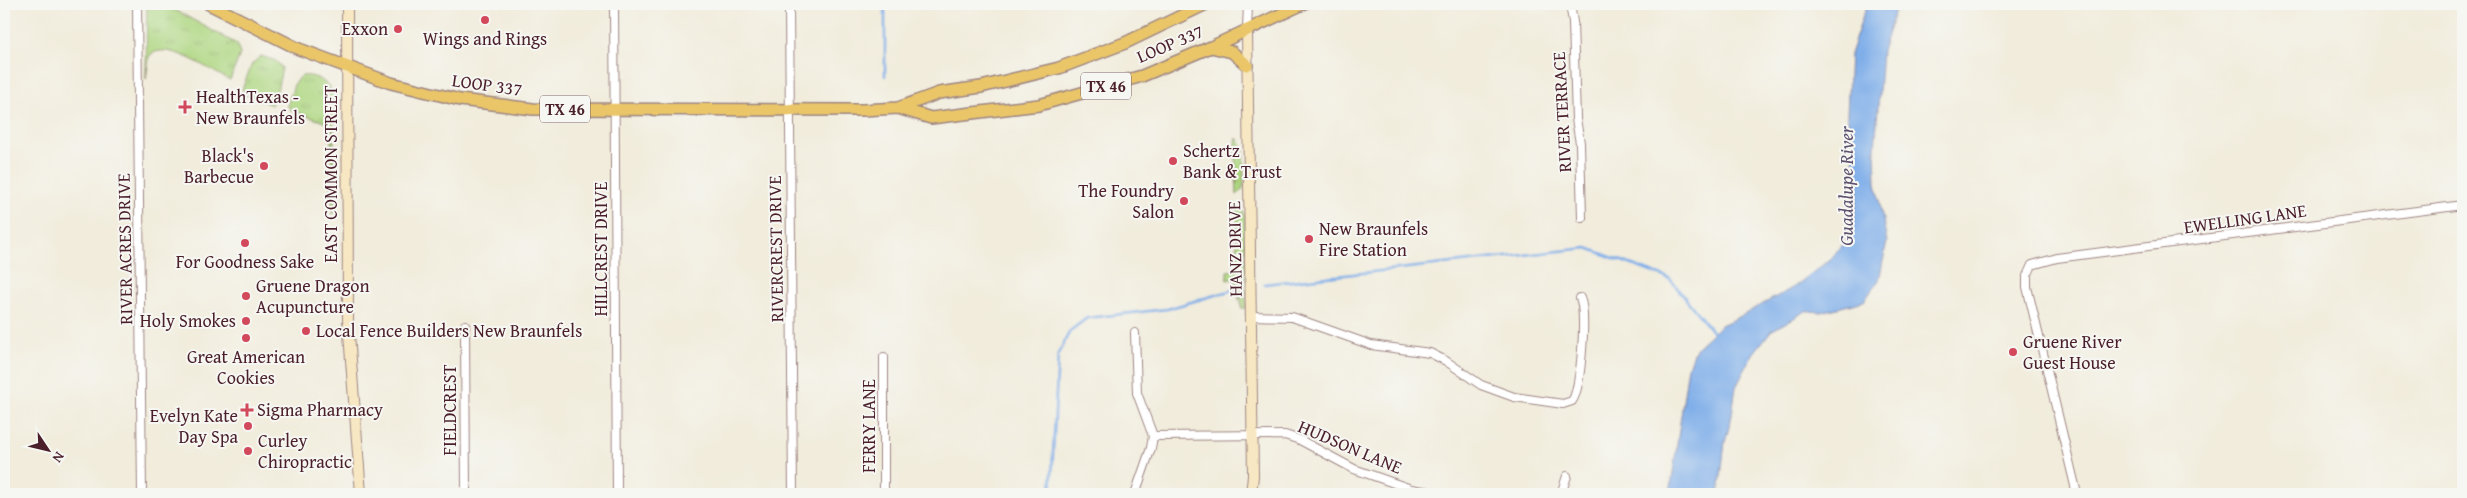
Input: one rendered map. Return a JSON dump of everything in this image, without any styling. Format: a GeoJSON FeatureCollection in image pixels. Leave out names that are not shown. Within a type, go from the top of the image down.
{"type":"FeatureCollection","features":[{"type":"Feature","properties":{"kind":"main road","name":"LOOP 337"},"geometry":{"type":"LineString","coordinates":[[209,4],[287,44],[390,83],[460,100],[533,109],[898,108],[931,118],[1039,105],[1142,76],[1211,47],[1303,4]]}},
{"type":"Feature","properties":{"kind":"main road","name":"EAST COMMON STREET"},"geometry":{"type":"LineString","coordinates":[[347,4],[348,325],[361,494]]}},
{"type":"Feature","properties":{"kind":"main road","name":"LOOP 337"},"geometry":{"type":"LineString","coordinates":[[898,108],[939,93],[981,88],[1059,68],[1125,43],[1206,4]]}},
{"type":"Feature","properties":{"kind":"main road","name":"HANZ DRIVE"},"geometry":{"type":"LineString","coordinates":[[1247,30],[1252,316],[1253,476],[1251,494]]}},
{"type":"Feature","properties":{"kind":"main road"},"geometry":{"type":"LineString","coordinates":[[1211,47],[1232,52],[1247,66]]}},
{"type":"Feature","properties":{"kind":"street","name":"RIVER ACRES DRIVE"},"geometry":{"type":"LineString","coordinates":[[137,4],[142,494]]}},
{"type":"Feature","properties":{"kind":"street","name":"HILLCREST DRIVE"},"geometry":{"type":"LineString","coordinates":[[614,4],[617,494]]}},
{"type":"Feature","properties":{"kind":"street","name":"RIVERCREST DRIVE"},"geometry":{"type":"LineString","coordinates":[[789,4],[793,494]]}},
{"type":"Feature","properties":{"kind":"street","name":"HANZ DRIVE"},"geometry":{"type":"LineString","coordinates":[[1247,30],[1248,4]]}},
{"type":"Feature","properties":{"kind":"street","name":"RIVER TERRACE"},"geometry":{"type":"LineString","coordinates":[[1570,4],[1573,22],[1576,119],[1580,143],[1582,218]]}},
{"type":"Feature","properties":{"kind":"street","name":"EWELLING LANE"},"geometry":{"type":"LineString","coordinates":[[2077,494],[2027,287],[2026,276],[2032,265],[2057,258],[2463,204]]}},
{"type":"Feature","properties":{"kind":"street"},"geometry":{"type":"LineString","coordinates":[[1252,316],[1292,318],[1371,345],[1430,353],[1486,387],[1522,399],[1563,404],[1572,401],[1577,389],[1584,318],[1580,298]]}},
{"type":"Feature","properties":{"kind":"street","name":"FIELDCREST"},"geometry":{"type":"LineString","coordinates":[[464,325],[466,494]]}},
{"type":"Feature","properties":{"kind":"street"},"geometry":{"type":"LineString","coordinates":[[1135,333],[1137,393],[1153,436],[1152,448],[1135,494]]}},
{"type":"Feature","properties":{"kind":"street","name":"FERRY LANE"},"geometry":{"type":"LineString","coordinates":[[884,357],[884,494]]}},
{"type":"Feature","properties":{"kind":"street","name":"HUDSON LANE"},"geometry":{"type":"LineString","coordinates":[[1153,436],[1292,436],[1354,469],[1411,489],[1443,494]]}},
{"type":"Feature","properties":{"kind":"street"},"geometry":{"type":"LineString","coordinates":[[1561,494],[1567,476]]}},
{"type":"Feature","properties":{"kind":"green space"},"geometry":{"type":"Polygon","coordinates":[[[149,4],[164,4],[237,44],[240,54],[230,80],[189,58],[167,51],[157,52],[149,56],[146,79],[147,8],[149,4]]]}},
{"type":"Feature","properties":{"kind":"green space"},"geometry":{"type":"Polygon","coordinates":[[[261,56],[276,61],[282,68],[276,95],[271,105],[245,94],[242,89],[252,64],[261,56]]]}},
{"type":"Feature","properties":{"kind":"green space"},"geometry":{"type":"Polygon","coordinates":[[[302,76],[311,76],[320,80],[328,86],[333,94],[335,212],[332,215],[331,127],[324,122],[290,110],[291,108],[287,106],[295,82],[302,76]]]}},
{"type":"Feature","properties":{"kind":"green space"},"geometry":{"type":"Polygon","coordinates":[[[1237,138],[1243,147],[1244,185],[1237,195],[1235,151],[1237,138]]]}},
{"type":"Feature","properties":{"kind":"green space"},"geometry":{"type":"Polygon","coordinates":[[[1237,208],[1243,211],[1245,217],[1246,308],[1241,308],[1241,289],[1239,300],[1235,278],[1227,280],[1227,271],[1237,270],[1237,208]]]}},
{"type":"Feature","properties":{"kind":"water"},"geometry":{"type":"Polygon","coordinates":[[[1867,4],[1897,4],[1882,51],[1875,150],[1876,183],[1887,242],[1879,280],[1864,301],[1822,312],[1806,311],[1771,331],[1753,354],[1736,387],[1731,420],[1725,442],[1719,494],[1670,494],[1688,366],[1697,347],[1721,325],[1794,287],[1833,257],[1852,233],[1858,189],[1847,114],[1850,54],[1867,4]]]}},
{"type":"Feature","properties":{"kind":"waterway"},"geometry":{"type":"LineString","coordinates":[[885,4],[885,76]]}},
{"type":"Feature","properties":{"kind":"waterway"},"geometry":{"type":"LineString","coordinates":[[1264,284],[1587,248],[1670,279],[1714,334]]}},
{"type":"Feature","properties":{"kind":"waterway"},"geometry":{"type":"LineString","coordinates":[[1051,494],[1058,354],[1070,331],[1087,318],[1167,309],[1236,289]]}},
{"type":"Feature","properties":{"kind":"place","name":"Wings and Rings"},"geometry":{"type":"Point","coordinates":[485,20]}},
{"type":"Feature","properties":{"kind":"place","name":"Exxon"},"geometry":{"type":"Point","coordinates":[398,29]}},
{"type":"Feature","properties":{"kind":"place","name":"HealthTexas - New Braunfels"},"geometry":{"type":"Point","coordinates":[185,107]}},
{"type":"Feature","properties":{"kind":"place","name":"Schertz Bank & Trust"},"geometry":{"type":"Point","coordinates":[1173,161]}},
{"type":"Feature","properties":{"kind":"place","name":"Black's Barbecue"},"geometry":{"type":"Point","coordinates":[264,166]}},
{"type":"Feature","properties":{"kind":"place","name":"The Foundry Salon"},"geometry":{"type":"Point","coordinates":[1184,201]}},
{"type":"Feature","properties":{"kind":"place","name":"New Braunfels Fire Station"},"geometry":{"type":"Point","coordinates":[1309,239]}},
{"type":"Feature","properties":{"kind":"place","name":"For Goodness Sake"},"geometry":{"type":"Point","coordinates":[245,243]}},
{"type":"Feature","properties":{"kind":"place","name":"Gruene Dragon Acupuncture"},"geometry":{"type":"Point","coordinates":[246,296]}},
{"type":"Feature","properties":{"kind":"place","name":"Holy Smokes"},"geometry":{"type":"Point","coordinates":[246,321]}},
{"type":"Feature","properties":{"kind":"place","name":"Local Fence Builders New Braunfels"},"geometry":{"type":"Point","coordinates":[306,331]}},
{"type":"Feature","properties":{"kind":"place","name":"Great American Cookies"},"geometry":{"type":"Point","coordinates":[246,338]}},
{"type":"Feature","properties":{"kind":"place","name":"Gruene River Guest House"},"geometry":{"type":"Point","coordinates":[2013,352]}},
{"type":"Feature","properties":{"kind":"place","name":"Sigma Pharmacy"},"geometry":{"type":"Point","coordinates":[247,410]}},
{"type":"Feature","properties":{"kind":"place","name":"Evelyn Kate Day Spa"},"geometry":{"type":"Point","coordinates":[248,426]}},
{"type":"Feature","properties":{"kind":"place","name":"Curley Chiropractic"},"geometry":{"type":"Point","coordinates":[248,451]}},
{"type":"Feature","properties":{"kind":"water label","name":"Guadalupe River"},"geometry":{"type":"Point","coordinates":[1846,186]}}]}
